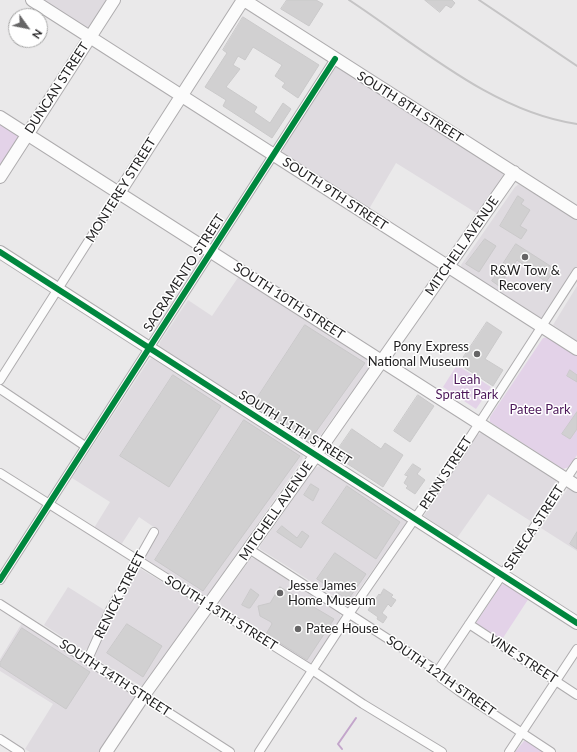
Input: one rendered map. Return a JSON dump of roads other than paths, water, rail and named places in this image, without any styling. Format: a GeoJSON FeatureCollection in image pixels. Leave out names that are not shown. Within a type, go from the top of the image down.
{"type":"FeatureCollection","features":[{"type":"Feature","properties":{"kind":"main road","name":"SOUTH 9TH STREET"},"geometry":{"type":"LineString","coordinates":[[32,0],[577,349]]}},
{"type":"Feature","properties":{"kind":"main road","name":"DUNCAN STREET"},"geometry":{"type":"LineString","coordinates":[[0,177],[114,0]]}},
{"type":"Feature","properties":{"kind":"main road","name":"SOUTH 8TH STREET"},"geometry":{"type":"LineString","coordinates":[[243,0],[577,213]]}},
{"type":"Feature","properties":{"kind":"main road","name":"MONTEREY STREET"},"geometry":{"type":"LineString","coordinates":[[119,193],[243,0]]}},
{"type":"Feature","properties":{"kind":"main road","name":"SOUTH 10TH STREET"},"geometry":{"type":"LineString","coordinates":[[0,117],[577,486]]}},
{"type":"Feature","properties":{"kind":"main road","name":"MITCHELL AVENUE"},"geometry":{"type":"LineString","coordinates":[[106,752],[144,695],[316,455],[514,172]]}},
{"type":"Feature","properties":{"kind":"main road","name":"SOUTH 11TH STREET"},"geometry":{"type":"LineString","coordinates":[[0,252],[577,623]]}},
{"type":"Feature","properties":{"kind":"street","name":"SACRAMENTO STREET"},"geometry":{"type":"LineString","coordinates":[[0,580],[335,59]]}},
{"type":"Feature","properties":{"kind":"street","name":"MONTEREY STREET"},"geometry":{"type":"LineString","coordinates":[[0,380],[119,193]]}},
{"type":"Feature","properties":{"kind":"street","name":"PENN STREET"},"geometry":{"type":"LineString","coordinates":[[259,752],[312,670],[416,519],[577,272]]}},
{"type":"Feature","properties":{"kind":"street"},"geometry":{"type":"LineString","coordinates":[[0,389],[85,446]]}},
{"type":"Feature","properties":{"kind":"street","name":"SENECA STREET"},"geometry":{"type":"LineString","coordinates":[[437,672],[577,463]]}},
{"type":"Feature","properties":{"kind":"street","name":"SOUTH 13TH STREET"},"geometry":{"type":"LineString","coordinates":[[0,473],[209,604],[363,704],[442,752]]}},
{"type":"Feature","properties":{"kind":"street","name":"RENICK STREET"},"geometry":{"type":"LineString","coordinates":[[88,659],[110,610],[154,532]]}},
{"type":"Feature","properties":{"kind":"street","name":"SOUTH 12TH STREET"},"geometry":{"type":"LineString","coordinates":[[249,549],[437,672],[441,678],[460,692],[551,752]]}},
{"type":"Feature","properties":{"kind":"street","name":"SOUTH 14TH STREET"},"geometry":{"type":"LineString","coordinates":[[0,604],[144,695],[199,734],[230,752]]}},
{"type":"Feature","properties":{"kind":"street","name":"VINE STREET"},"geometry":{"type":"LineString","coordinates":[[469,624],[577,694]]}},
{"type":"Feature","properties":{"kind":"street"},"geometry":{"type":"LineString","coordinates":[[509,752],[577,650]]}},
{"type":"Feature","properties":{"kind":"street"},"geometry":{"type":"LineString","coordinates":[[0,739],[20,752]]}},
{"type":"Feature","properties":{"kind":"waterway"},"geometry":{"type":"LineString","coordinates":[[342,749],[338,744],[356,718]]}},
{"type":"Feature","properties":{"kind":"railway"},"geometry":{"type":"LineString","coordinates":[[349,0],[458,75],[486,92],[516,106],[546,117],[577,124]]}},
{"type":"Feature","properties":{"kind":"railway"},"geometry":{"type":"LineString","coordinates":[[479,0],[577,66]]}},
{"type":"Feature","properties":{"kind":"place","name":"R&W Tow & Recovery"},"geometry":{"type":"Point","coordinates":[525,257]}},
{"type":"Feature","properties":{"kind":"place","name":"Pony Express National Museum"},"geometry":{"type":"Point","coordinates":[477,354]}},
{"type":"Feature","properties":{"kind":"place","name":"Jesse James Home Museum"},"geometry":{"type":"Point","coordinates":[280,593]}},
{"type":"Feature","properties":{"kind":"place","name":"Patee House"},"geometry":{"type":"Point","coordinates":[298,629]}},
{"type":"Feature","properties":{"kind":"park label","name":"Leah Spratt Park"},"geometry":{"type":"Point","coordinates":[467,388]}},
{"type":"Feature","properties":{"kind":"park label","name":"Patee Park"},"geometry":{"type":"Point","coordinates":[540,410]}}]}
